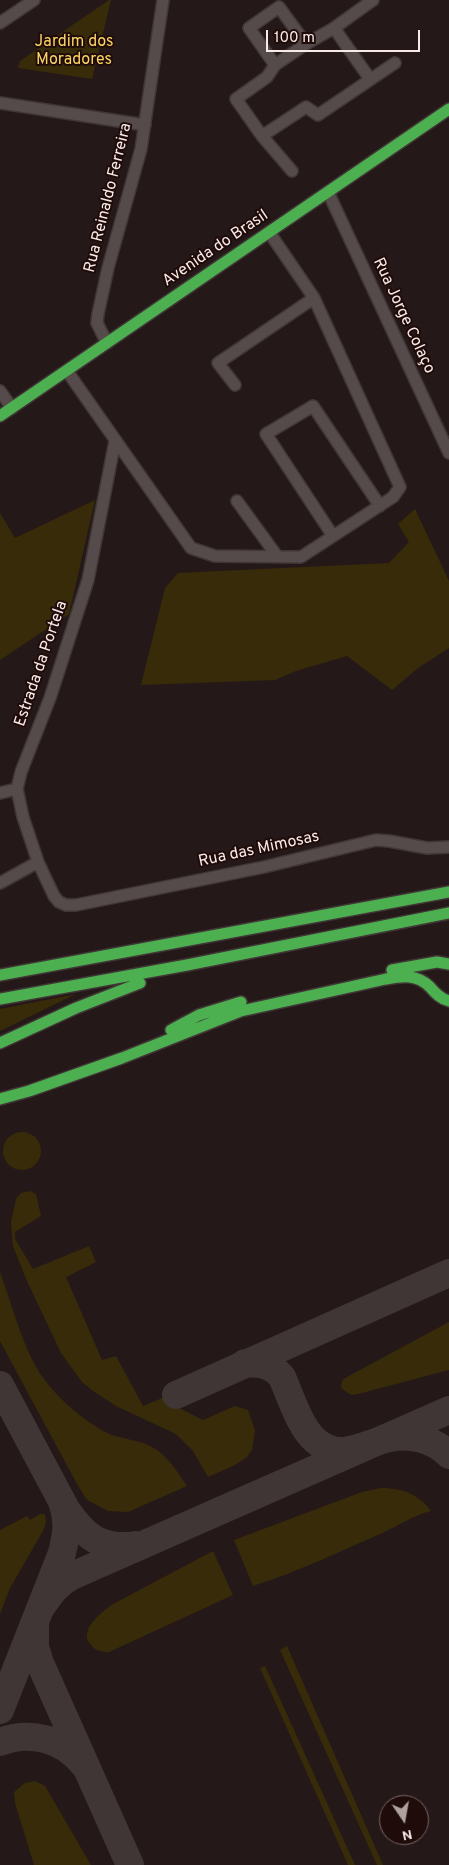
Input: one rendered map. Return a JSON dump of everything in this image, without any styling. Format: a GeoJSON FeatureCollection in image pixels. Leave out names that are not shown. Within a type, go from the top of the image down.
{"type":"FeatureCollection","features":[{"type":"Feature","properties":{"kind":"main road","name":"Avenida do Brasil"},"geometry":{"type":"LineString","coordinates":[[0,416],[449,109]]}},
{"type":"Feature","properties":{"kind":"main road"},"geometry":{"type":"LineString","coordinates":[[0,975],[449,892]]}},
{"type":"Feature","properties":{"kind":"main road"},"geometry":{"type":"LineString","coordinates":[[0,999],[187,965],[449,913]]}},
{"type":"Feature","properties":{"kind":"main road"},"geometry":{"type":"LineString","coordinates":[[104,1064],[199,1015],[220,1007],[428,963],[449,964]]}},
{"type":"Feature","properties":{"kind":"main road"},"geometry":{"type":"LineString","coordinates":[[0,1043],[76,1008],[187,965]]}},
{"type":"Feature","properties":{"kind":"main road"},"geometry":{"type":"LineString","coordinates":[[434,992],[432,988],[435,975],[441,970],[449,968]]}},
{"type":"Feature","properties":{"kind":"main road"},"geometry":{"type":"LineString","coordinates":[[0,1099],[122,1058],[241,1011],[386,978],[409,976],[418,978],[442,1000],[449,1001]]}},
{"type":"Feature","properties":{"kind":"street"},"geometry":{"type":"LineString","coordinates":[[0,23],[34,0]]}},
{"type":"Feature","properties":{"kind":"street","name":"Rua Reinaldo Ferreira"},"geometry":{"type":"LineString","coordinates":[[107,343],[97,323],[98,314],[103,286],[141,149],[163,0]]}},
{"type":"Feature","properties":{"kind":"street"},"geometry":{"type":"LineString","coordinates":[[292,171],[262,136],[236,99],[267,76],[276,65],[306,44],[334,28],[373,0]]}},
{"type":"Feature","properties":{"kind":"street"},"geometry":{"type":"LineString","coordinates":[[276,65],[249,28],[277,4],[306,44]]}},
{"type":"Feature","properties":{"kind":"street"},"geometry":{"type":"LineString","coordinates":[[334,28],[370,79]]}},
{"type":"Feature","properties":{"kind":"street"},"geometry":{"type":"LineString","coordinates":[[262,136],[306,107],[318,115],[395,63]]}},
{"type":"Feature","properties":{"kind":"street"},"geometry":{"type":"LineString","coordinates":[[0,103],[145,125]]}},
{"type":"Feature","properties":{"kind":"street","name":"Rua Jorge Colaço"},"geometry":{"type":"LineString","coordinates":[[328,192],[449,453]]}},
{"type":"Feature","properties":{"kind":"street"},"geometry":{"type":"LineString","coordinates":[[66,370],[191,548],[215,556],[301,556],[380,506],[393,497],[400,487],[314,298],[269,232]]}},
{"type":"Feature","properties":{"kind":"street"},"geometry":{"type":"LineString","coordinates":[[235,384],[218,363],[314,298]]}},
{"type":"Feature","properties":{"kind":"street"},"geometry":{"type":"LineString","coordinates":[[0,391],[12,408]]}},
{"type":"Feature","properties":{"kind":"street"},"geometry":{"type":"LineString","coordinates":[[334,536],[266,434],[313,406],[380,506]]}},
{"type":"Feature","properties":{"kind":"street","name":"Estrada da Portela"},"geometry":{"type":"LineString","coordinates":[[16,789],[50,698],[88,580],[115,441]]}},
{"type":"Feature","properties":{"kind":"street"},"geometry":{"type":"LineString","coordinates":[[237,501],[277,556]]}},
{"type":"Feature","properties":{"kind":"street"},"geometry":{"type":"LineString","coordinates":[[0,793],[16,789],[38,862],[0,883]]}},
{"type":"Feature","properties":{"kind":"street","name":"Rua das Mimosas"},"geometry":{"type":"LineString","coordinates":[[38,862],[54,896],[59,902],[66,905],[76,905],[264,867],[376,840],[427,848],[449,847]]}},
{"type":"Feature","properties":{"kind":"green space","name":"Jardim dos Moradores"},"geometry":{"type":"Polygon","coordinates":[[[111,0],[92,79],[18,68],[20,61],[111,0]]]}},
{"type":"Feature","properties":{"kind":"green space"},"geometry":{"type":"Polygon","coordinates":[[[95,500],[69,614],[0,660],[0,513],[15,538],[95,500]]]}},
{"type":"Feature","properties":{"kind":"green space"},"geometry":{"type":"Polygon","coordinates":[[[415,509],[449,581],[449,648],[418,668],[392,690],[347,656],[296,671],[275,680],[141,685],[165,588],[178,573],[389,563],[409,542],[398,524],[415,509]]]}},
{"type":"Feature","properties":{"kind":"green space"},"geometry":{"type":"Polygon","coordinates":[[[76,994],[0,1031],[0,1009],[76,994]]]}},
{"type":"Feature","properties":{"kind":"green space"},"geometry":{"type":"Polygon","coordinates":[[[22,1132],[36,1137],[41,1151],[36,1165],[22,1170],[8,1165],[3,1151],[8,1137],[22,1132]]]}},
{"type":"Feature","properties":{"kind":"green space"},"geometry":{"type":"Polygon","coordinates":[[[30,1191],[36,1194],[41,1216],[15,1232],[15,1239],[33,1269],[89,1246],[96,1262],[66,1277],[102,1360],[116,1356],[143,1406],[172,1394],[179,1408],[203,1420],[235,1406],[248,1410],[255,1430],[252,1450],[246,1458],[208,1477],[193,1451],[176,1434],[116,1406],[82,1382],[61,1353],[26,1279],[13,1246],[11,1222],[16,1199],[21,1193],[30,1191]]]}},
{"type":"Feature","properties":{"kind":"green space"},"geometry":{"type":"Polygon","coordinates":[[[0,1272],[27,1349],[45,1381],[69,1406],[97,1427],[112,1435],[143,1443],[160,1452],[170,1462],[187,1486],[128,1512],[108,1511],[87,1500],[0,1341],[0,1272]]]}},
{"type":"Feature","properties":{"kind":"green space"},"geometry":{"type":"Polygon","coordinates":[[[449,1322],[449,1370],[358,1394],[351,1395],[341,1388],[342,1381],[345,1378],[449,1322]]]}},
{"type":"Feature","properties":{"kind":"green space"},"geometry":{"type":"Polygon","coordinates":[[[381,1488],[396,1489],[409,1493],[421,1500],[431,1511],[318,1561],[253,1586],[234,1540],[362,1492],[381,1488]]]}},
{"type":"Feature","properties":{"kind":"green space"},"geometry":{"type":"Polygon","coordinates":[[[40,1514],[45,1514],[46,1522],[43,1531],[10,1588],[0,1614],[0,1530],[27,1516],[30,1520],[40,1514]]]}},
{"type":"Feature","properties":{"kind":"green space"},"geometry":{"type":"Polygon","coordinates":[[[213,1551],[233,1595],[109,1652],[99,1651],[91,1645],[87,1639],[89,1628],[108,1607],[213,1551]]]}},
{"type":"Feature","properties":{"kind":"green space"},"geometry":{"type":"Polygon","coordinates":[[[287,1646],[383,1865],[377,1865],[280,1650],[287,1646]]]}},
{"type":"Feature","properties":{"kind":"green space"},"geometry":{"type":"Polygon","coordinates":[[[265,1666],[355,1865],[348,1865],[260,1668],[265,1666]]]}},
{"type":"Feature","properties":{"kind":"green space"},"geometry":{"type":"Polygon","coordinates":[[[35,1781],[45,1786],[91,1865],[34,1865],[15,1803],[14,1792],[25,1783],[35,1781]]]}},
{"type":"Feature","properties":{"kind":"taxiway"},"geometry":{"type":"LineString","coordinates":[[176,1395],[449,1273]]}},
{"type":"Feature","properties":{"kind":"taxiway"},"geometry":{"type":"LineString","coordinates":[[245,1363],[261,1364],[270,1367],[282,1377],[305,1428],[316,1441],[325,1447],[342,1451],[359,1448],[393,1437],[411,1437],[435,1444],[449,1455]]}},
{"type":"Feature","properties":{"kind":"taxiway"},"geometry":{"type":"LineString","coordinates":[[0,1385],[73,1519],[87,1534],[103,1543],[124,1546],[136,1545]]}},
{"type":"Feature","properties":{"kind":"taxiway"},"geometry":{"type":"LineString","coordinates":[[42,1606],[58,1585],[72,1576],[449,1410]]}},
{"type":"Feature","properties":{"kind":"taxiway"},"geometry":{"type":"LineString","coordinates":[[0,1710],[62,1553],[66,1535],[63,1505]]}},
{"type":"Feature","properties":{"kind":"taxiway"},"geometry":{"type":"LineString","coordinates":[[35,1623],[35,1647],[40,1663],[130,1865]]}},
{"type":"Feature","properties":{"kind":"taxiway"},"geometry":{"type":"LineString","coordinates":[[0,1742],[11,1738],[23,1737],[46,1739],[67,1749],[84,1765]]}},
{"type":"Feature","properties":{"kind":"traffic: fast"},"geometry":{"type":"LineString","coordinates":[[0,416],[449,109]]}},
{"type":"Feature","properties":{"kind":"traffic: fast"},"geometry":{"type":"LineString","coordinates":[[0,975],[449,892]]}},
{"type":"Feature","properties":{"kind":"traffic: fast"},"geometry":{"type":"LineString","coordinates":[[0,999],[187,965],[449,913]]}},
{"type":"Feature","properties":{"kind":"traffic: fast"},"geometry":{"type":"LineString","coordinates":[[392,970],[437,962],[449,964]]}},
{"type":"Feature","properties":{"kind":"traffic: fast"},"geometry":{"type":"LineString","coordinates":[[0,1099],[29,1091],[122,1058],[241,1011],[386,979],[415,978],[449,1001]]}},
{"type":"Feature","properties":{"kind":"traffic: fast"},"geometry":{"type":"LineString","coordinates":[[0,1043],[76,1008],[140,983]]}},
{"type":"Feature","properties":{"kind":"traffic: fast"},"geometry":{"type":"LineString","coordinates":[[171,1030],[199,1015],[241,1002]]}}]}
